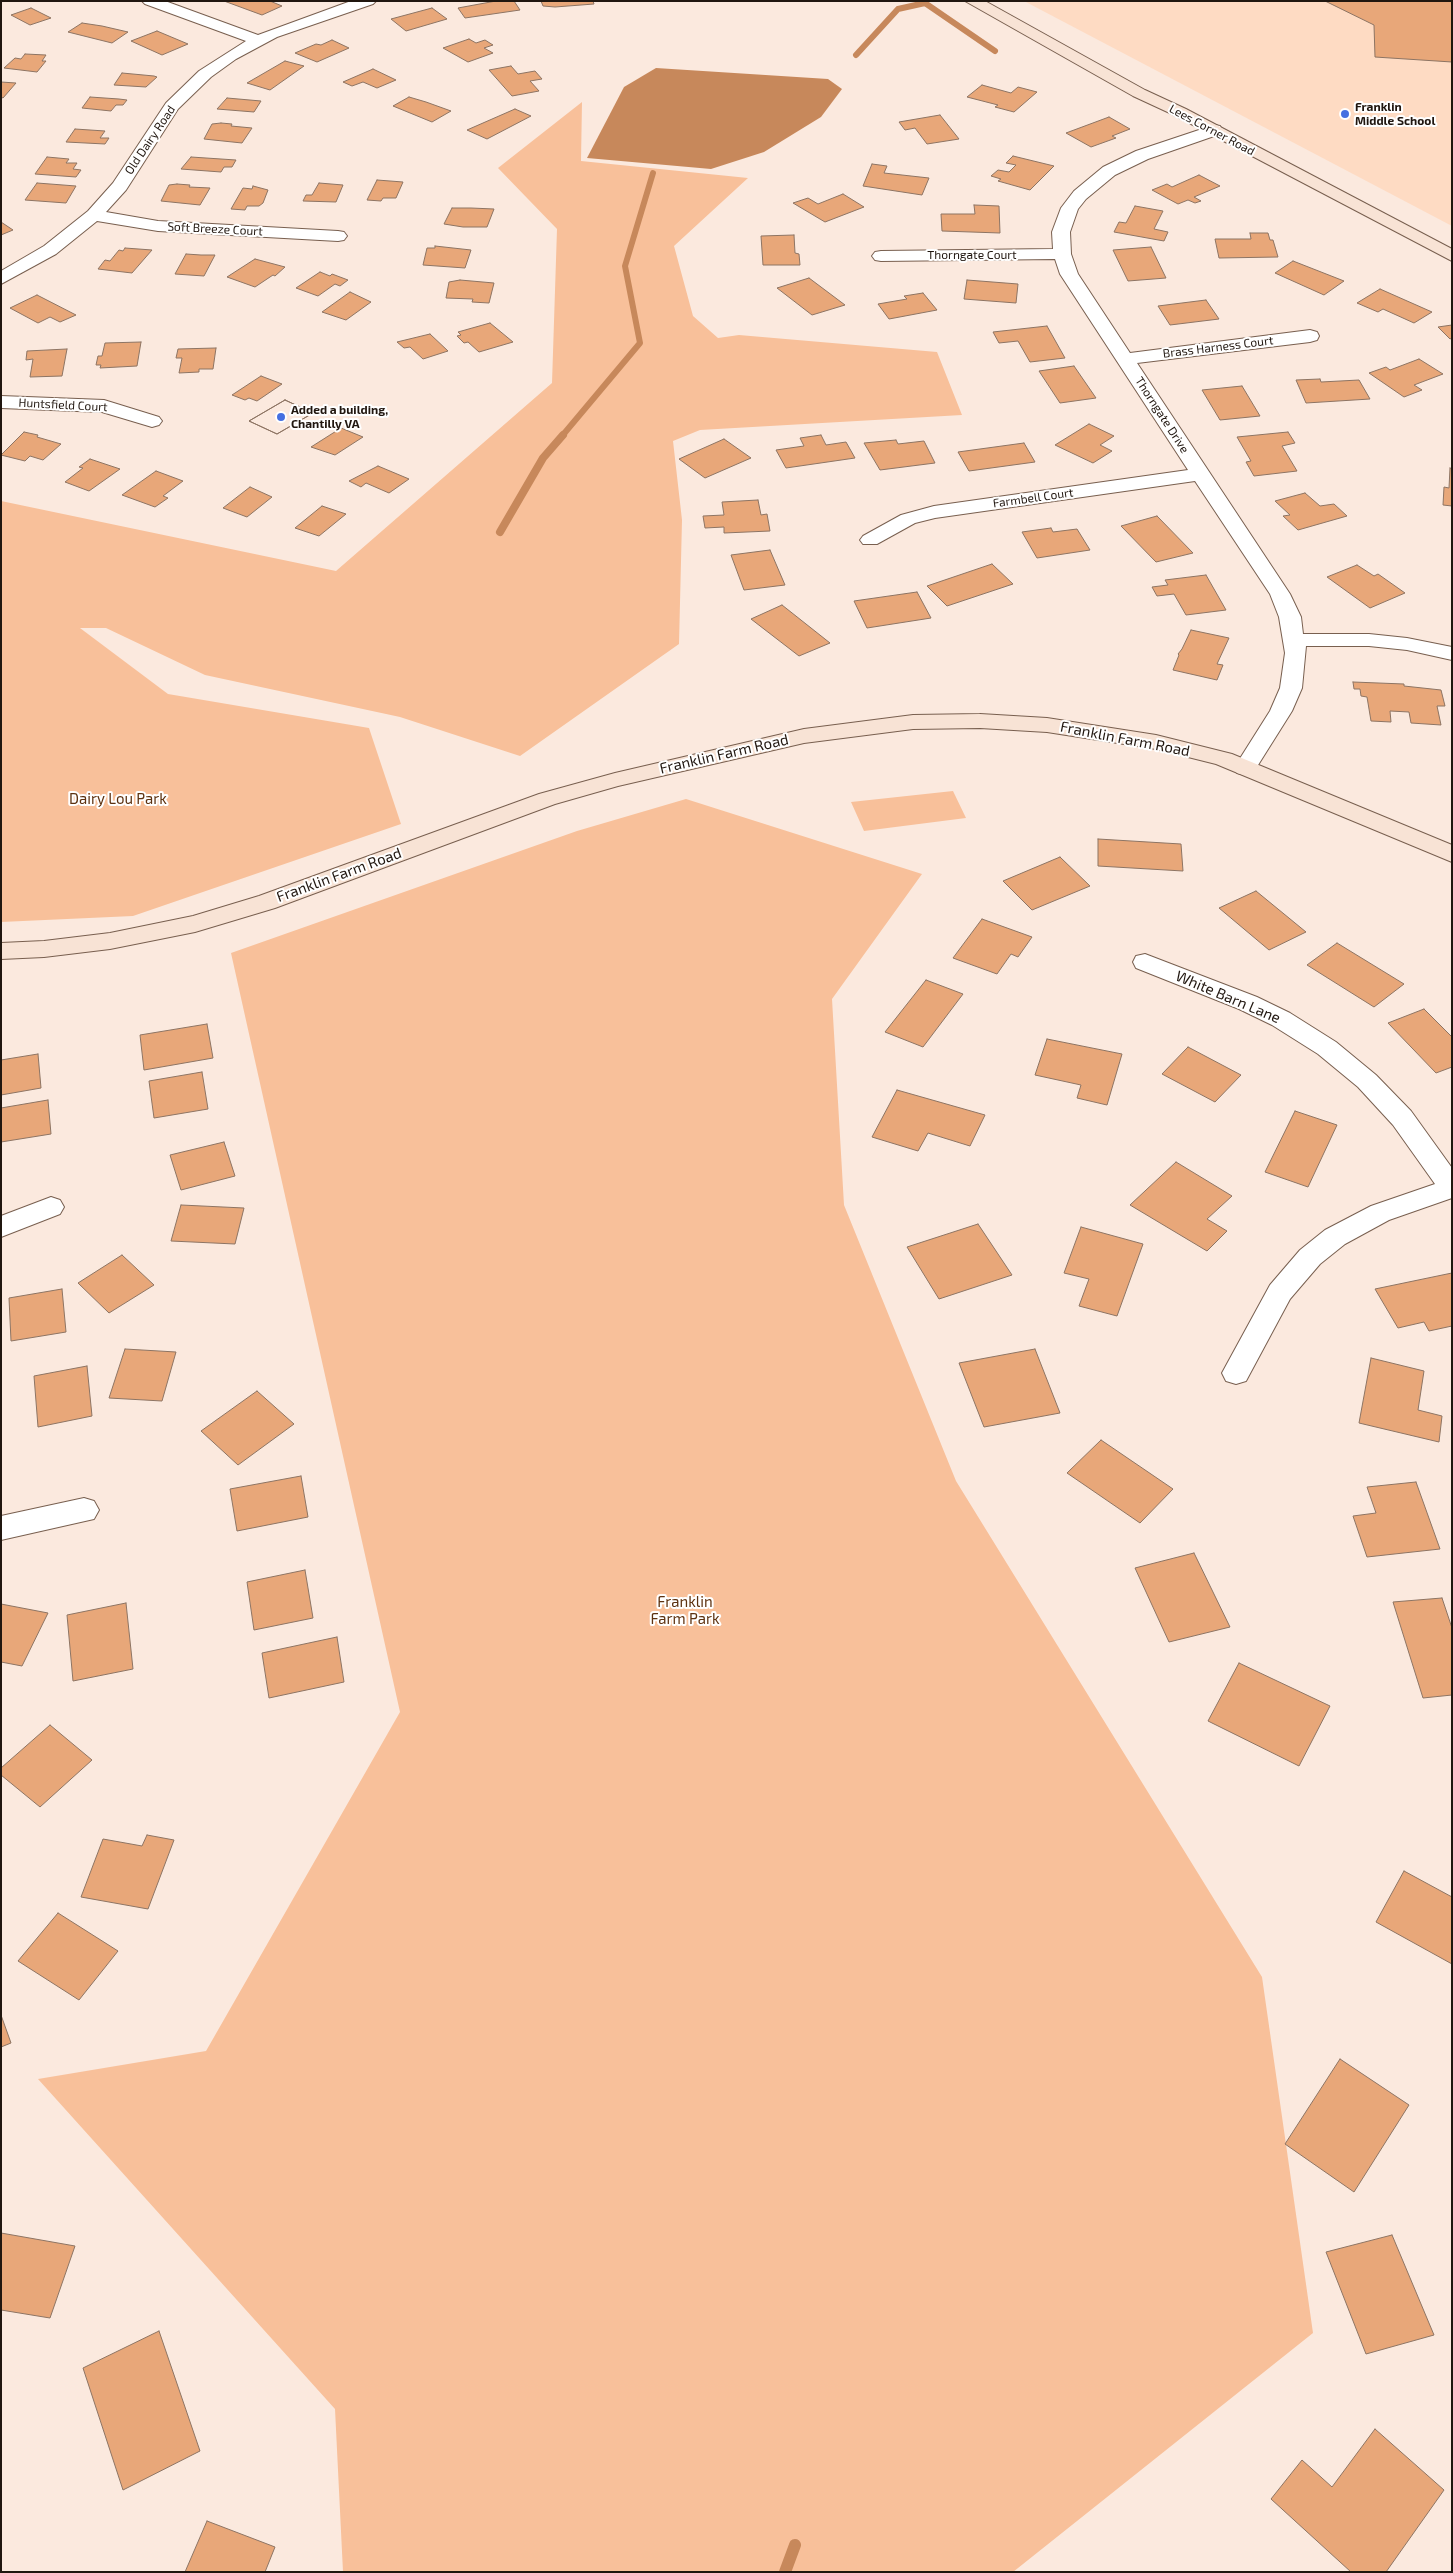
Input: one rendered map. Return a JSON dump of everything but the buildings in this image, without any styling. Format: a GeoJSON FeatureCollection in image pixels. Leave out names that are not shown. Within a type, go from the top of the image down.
{"type":"FeatureCollection","features":[{"type":"Feature","properties":{"kind":"main road","name":"Lees Corner Road"},"geometry":{"type":"LineString","coordinates":[[974,1],[1139,93],[1214,130],[1452,256]]}},
{"type":"Feature","properties":{"kind":"main road","name":"Franklin Farm Road"},"geometry":{"type":"LineString","coordinates":[[1,951],[44,949],[110,941],[195,924],[267,902],[547,799],[676,764],[763,744],[870,726],[913,722],[980,721],[1047,725],[1156,742],[1224,759],[1452,854]]}},
{"type":"Feature","properties":{"kind":"street"},"geometry":{"type":"LineString","coordinates":[[150,1],[258,40]]}},
{"type":"Feature","properties":{"kind":"street","name":"Old Dairy Road"},"geometry":{"type":"LineString","coordinates":[[1,278],[50,250],[94,215],[120,186],[172,106],[205,74],[258,40],[292,25],[368,1]]}},
{"type":"Feature","properties":{"kind":"street","name":"Thorngate Drive"},"geometry":{"type":"LineString","coordinates":[[1214,130],[1142,155],[1116,167],[1095,181],[1070,208],[1061,232],[1062,254],[1069,274],[1280,594],[1290,616],[1296,640],[1291,688],[1281,712],[1245,768]]}},
{"type":"Feature","properties":{"kind":"street","name":"Soft Breeze Court"},"geometry":{"type":"LineString","coordinates":[[94,215],[158,226],[338,236]]}},
{"type":"Feature","properties":{"kind":"street","name":"Thorngate Court"},"geometry":{"type":"LineString","coordinates":[[881,256],[1062,254]]}},
{"type":"Feature","properties":{"kind":"street","name":"Brass Harness Court"},"geometry":{"type":"LineString","coordinates":[[1126,359],[1310,336]]}},
{"type":"Feature","properties":{"kind":"street","name":"Huntsfield Court"},"geometry":{"type":"LineString","coordinates":[[1,402],[104,406],[152,421]]}},
{"type":"Feature","properties":{"kind":"street","name":"Farmbell Court"},"geometry":{"type":"LineString","coordinates":[[870,540],[908,519],[934,512],[1201,474]]}},
{"type":"Feature","properties":{"kind":"street"},"geometry":{"type":"LineString","coordinates":[[1296,640],[1369,640],[1407,644],[1452,654]]}},
{"type":"Feature","properties":{"kind":"street","name":"White Barn Lane"},"geometry":{"type":"LineString","coordinates":[[1145,962],[1248,1003],[1281,1019],[1327,1048],[1367,1081],[1402,1118],[1452,1188]]}},
{"type":"Feature","properties":{"kind":"street"},"geometry":{"type":"LineString","coordinates":[[1236,1373],[1280,1292],[1310,1257],[1335,1237],[1380,1213],[1452,1188]]}},
{"type":"Feature","properties":{"kind":"street"},"geometry":{"type":"LineString","coordinates":[[1,1228],[51,1207]]}},
{"type":"Feature","properties":{"kind":"street"},"geometry":{"type":"LineString","coordinates":[[1,1528],[84,1510]]}},
{"type":"Feature","properties":{"kind":"shaded area","name":"Franklin Middle School"},"geometry":{"type":"Polygon","coordinates":[[[1024,1],[1452,1],[1452,226],[1024,1]]]}},
{"type":"Feature","properties":{"kind":"shaded area"},"geometry":{"type":"Polygon","coordinates":[[[656,68],[828,79],[842,89],[821,117],[764,152],[711,169],[587,158],[624,87],[656,68]]]}},
{"type":"Feature","properties":{"kind":"green space","name":"Dairy Lou Park"},"geometry":{"type":"Polygon","coordinates":[[[582,102],[581,161],[748,178],[674,246],[693,316],[718,338],[739,335],[937,352],[962,415],[700,430],[673,441],[682,520],[679,644],[520,756],[400,717],[205,675],[106,628],[80,628],[168,694],[369,728],[401,824],[133,916],[1,922],[1,501],[336,571],[552,383],[557,229],[498,168],[582,102]]]}},
{"type":"Feature","properties":{"kind":"green space"},"geometry":{"type":"Polygon","coordinates":[[[953,791],[966,818],[864,831],[851,802],[953,791]]]}},
{"type":"Feature","properties":{"kind":"green space","name":"Franklin Farm Park"},"geometry":{"type":"Polygon","coordinates":[[[686,799],[922,874],[832,999],[844,1205],[956,1481],[1262,1977],[1313,2333],[1013,2572],[343,2572],[335,2409],[38,2079],[206,2051],[400,1712],[231,953],[577,831],[686,799]]]}},
{"type":"Feature","properties":{"kind":"waterway"},"geometry":{"type":"LineString","coordinates":[[921,1],[925,3]]}},
{"type":"Feature","properties":{"kind":"waterway"},"geometry":{"type":"LineString","coordinates":[[856,55],[898,9],[925,3]]}},
{"type":"Feature","properties":{"kind":"waterway"},"geometry":{"type":"LineString","coordinates":[[925,3],[995,51]]}},
{"type":"Feature","properties":{"kind":"waterway"},"geometry":{"type":"LineString","coordinates":[[562,436],[640,343],[625,266],[653,173]]}},
{"type":"Feature","properties":{"kind":"waterway"},"geometry":{"type":"LineString","coordinates":[[500,532],[543,458],[563,435]]}},
{"type":"Feature","properties":{"kind":"waterway"},"geometry":{"type":"LineString","coordinates":[[785,2572],[795,2545]]}},
{"type":"Feature","properties":{"kind":"place","name":"Franklin Middle School"},"geometry":{"type":"Point","coordinates":[1345,114]}},
{"type":"Feature","properties":{"kind":"place","name":"Added a building, Chantilly VA"},"geometry":{"type":"Point","coordinates":[281,417]}}]}
